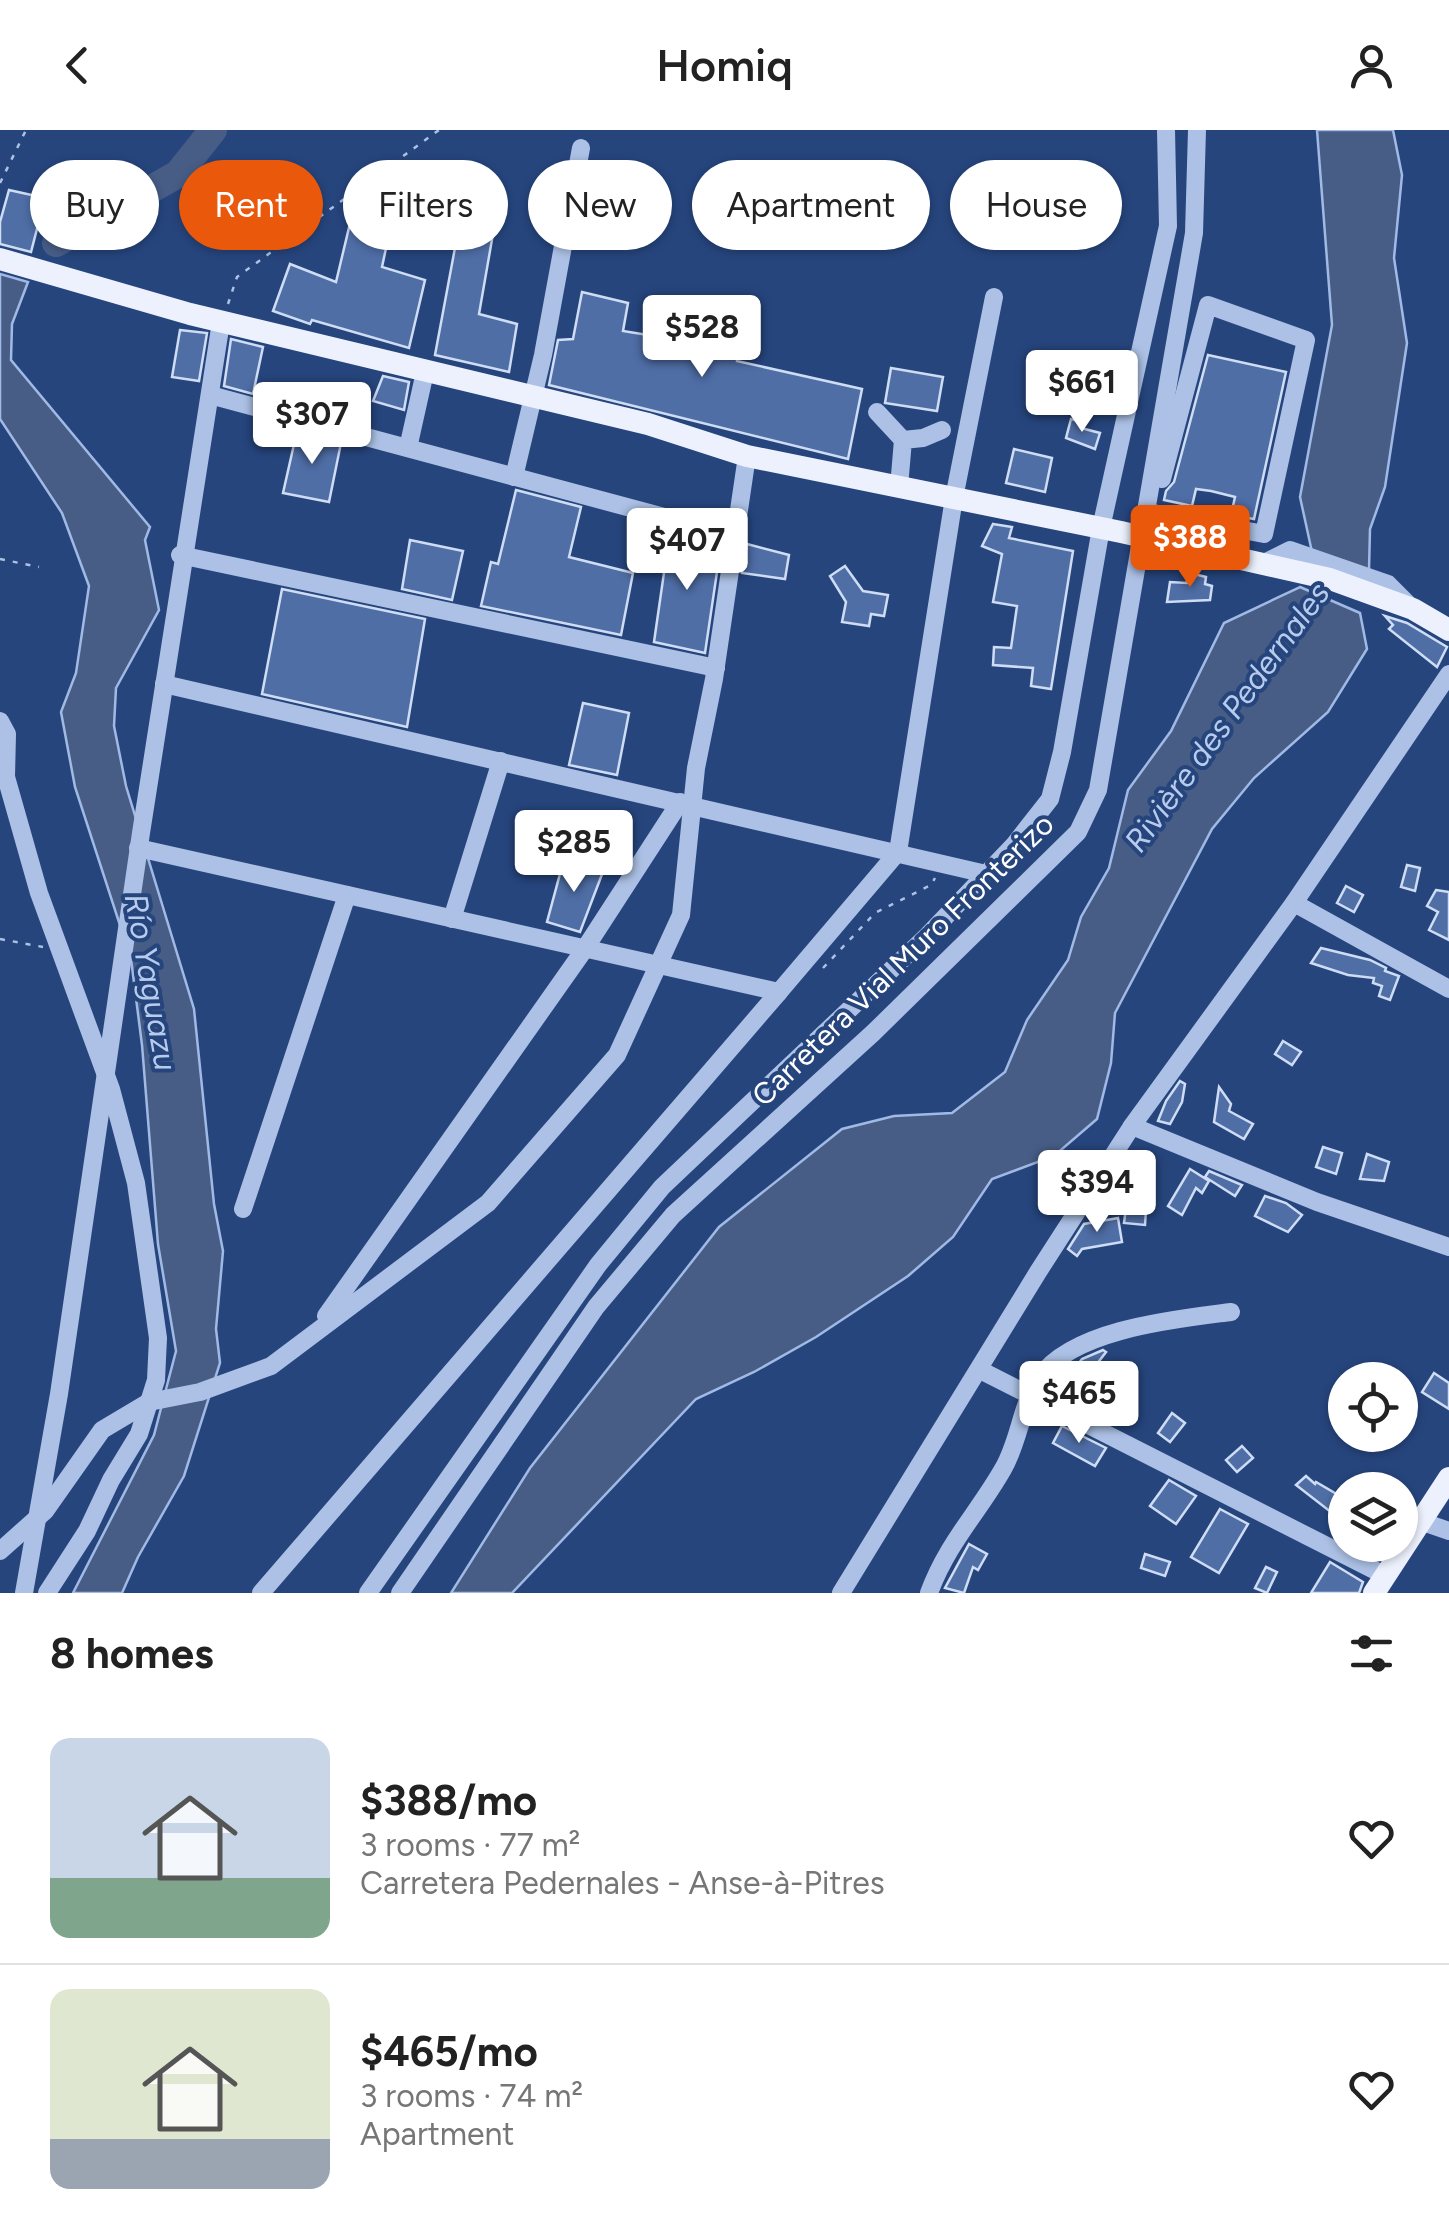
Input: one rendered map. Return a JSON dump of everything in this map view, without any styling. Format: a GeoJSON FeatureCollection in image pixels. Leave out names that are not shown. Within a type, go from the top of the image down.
{"type":"FeatureCollection","features":[{"type":"Feature","properties":{"kind":"main road"},"geometry":{"type":"LineString","coordinates":[[0,260],[222,322],[648,424],[747,456],[1330,579],[1413,610],[1449,630]]}},
{"type":"Feature","properties":{"kind":"main road"},"geometry":{"type":"LineString","coordinates":[[1379,1584],[1449,1478]]}},
{"type":"Feature","properties":{"kind":"street","name":"Carretera Vial Muro Fronterizo"},"geometry":{"type":"LineString","coordinates":[[368,1593],[598,1265],[662,1187],[928,935],[1014,846],[1050,799],[1062,752],[1101,528],[1168,226],[1166,130]]}},
{"type":"Feature","properties":{"kind":"street","name":"Carretera Vial Muro Fronterizo"},"geometry":{"type":"LineString","coordinates":[[400,1593],[596,1308],[673,1215],[873,1033],[1078,832],[1098,790],[1194,233],[1197,130]]}},
{"type":"Feature","properties":{"kind":"street"},"geometry":{"type":"LineString","coordinates":[[514,477],[543,355],[582,148]]}},
{"type":"Feature","properties":{"kind":"street"},"geometry":{"type":"LineString","coordinates":[[261,1593],[898,852],[954,498],[994,296]]}},
{"type":"Feature","properties":{"kind":"street"},"geometry":{"type":"LineString","coordinates":[[1141,537],[1153,513],[1208,305],[1306,340],[1264,534],[1153,513]]}},
{"type":"Feature","properties":{"kind":"street"},"geometry":{"type":"LineString","coordinates":[[24,1593],[222,322]]}},
{"type":"Feature","properties":{"kind":"street"},"geometry":{"type":"LineString","coordinates":[[408,448],[425,372]]}},
{"type":"Feature","properties":{"kind":"street"},"geometry":{"type":"LineString","coordinates":[[210,395],[735,536]]}},
{"type":"Feature","properties":{"kind":"street"},"geometry":{"type":"LineString","coordinates":[[877,412],[903,440],[899,487]]}},
{"type":"Feature","properties":{"kind":"street"},"geometry":{"type":"LineString","coordinates":[[903,440],[923,438],[942,430]]}},
{"type":"Feature","properties":{"kind":"street"},"geometry":{"type":"LineString","coordinates":[[0,1551],[37,1519],[102,1430],[149,1402],[200,1392],[271,1366],[488,1203],[617,1055],[681,915],[687,804],[716,668],[747,456]]}},
{"type":"Feature","properties":{"kind":"street"},"geometry":{"type":"LineString","coordinates":[[1264,563],[1290,550],[1388,584],[1413,610]]}},
{"type":"Feature","properties":{"kind":"street"},"geometry":{"type":"LineString","coordinates":[[180,555],[716,668]]}},
{"type":"Feature","properties":{"kind":"street"},"geometry":{"type":"LineString","coordinates":[[840,1593],[1132,1126],[1294,903],[1449,674]]}},
{"type":"Feature","properties":{"kind":"street"},"geometry":{"type":"LineString","coordinates":[[164,684],[986,874]]}},
{"type":"Feature","properties":{"kind":"street"},"geometry":{"type":"LineString","coordinates":[[0,722],[8,734],[6,777],[39,893],[111,1089],[136,1182],[158,1338],[156,1380],[139,1434],[87,1531],[47,1593]]}},
{"type":"Feature","properties":{"kind":"street"},"geometry":{"type":"LineString","coordinates":[[452,919],[500,761]]}},
{"type":"Feature","properties":{"kind":"street"},"geometry":{"type":"LineString","coordinates":[[314,1332],[687,804]]}},
{"type":"Feature","properties":{"kind":"street"},"geometry":{"type":"LineString","coordinates":[[138,848],[779,992]]}},
{"type":"Feature","properties":{"kind":"street"},"geometry":{"type":"LineString","coordinates":[[242,1208],[347,895]]}},
{"type":"Feature","properties":{"kind":"street"},"geometry":{"type":"LineString","coordinates":[[1294,903],[1449,989]]}},
{"type":"Feature","properties":{"kind":"street"},"geometry":{"type":"LineString","coordinates":[[1132,1126],[1317,1202],[1449,1246]]}},
{"type":"Feature","properties":{"kind":"street"},"geometry":{"type":"LineString","coordinates":[[930,1593],[940,1563],[1002,1472],[1015,1446],[1030,1395],[1042,1374],[1088,1341],[1232,1312]]}},
{"type":"Feature","properties":{"kind":"street"},"geometry":{"type":"LineString","coordinates":[[980,1370],[1379,1584]]}},
{"type":"Feature","properties":{"kind":"street"},"geometry":{"type":"LineString","coordinates":[[1420,1521],[1449,1531]]}},
{"type":"Feature","properties":{"kind":"path"},"geometry":{"type":"LineString","coordinates":[[0,183],[26,130]]}},
{"type":"Feature","properties":{"kind":"path"},"geometry":{"type":"LineString","coordinates":[[222,322],[237,277],[439,130]]}},
{"type":"Feature","properties":{"kind":"path"},"geometry":{"type":"LineString","coordinates":[[0,558],[38,567]]}},
{"type":"Feature","properties":{"kind":"path"},"geometry":{"type":"LineString","coordinates":[[0,939],[61,950]]}},
{"type":"Feature","properties":{"kind":"water"},"geometry":{"type":"Polygon","coordinates":[[[1317,130],[1393,130],[1402,175],[1394,258],[1407,343],[1385,487],[1370,529],[1369,570],[1312,552],[1300,497],[1332,325],[1317,130]]]}},
{"type":"Feature","properties":{"kind":"water"},"geometry":{"type":"Polygon","coordinates":[[[0,274],[28,282],[12,324],[11,360],[150,527],[145,540],[159,610],[116,688],[114,726],[126,786],[194,1009],[214,1204],[223,1251],[216,1329],[220,1363],[184,1476],[122,1593],[73,1593],[154,1435],[176,1351],[158,1244],[131,959],[75,787],[61,712],[76,673],[89,586],[62,513],[0,419],[0,274]]]}},
{"type":"Feature","properties":{"kind":"water","name":"Rivière des Pedernales"},"geometry":{"type":"Polygon","coordinates":[[[1300,587],[1360,613],[1367,649],[1328,712],[1254,778],[1212,829],[1115,1013],[1111,1063],[1097,1119],[1054,1156],[992,1179],[953,1237],[908,1276],[816,1337],[696,1399],[512,1593],[451,1593],[530,1468],[719,1227],[842,1129],[894,1116],[952,1113],[1005,1072],[1027,1020],[1068,960],[1081,917],[1109,868],[1128,790],[1171,731],[1224,623],[1300,587]]]}},
{"type":"Feature","properties":{"kind":"building"},"geometry":{"type":"Polygon","coordinates":[[[9,190],[30,195],[31,252],[0,244],[0,222],[9,190]]]}},
{"type":"Feature","properties":{"kind":"building"},"geometry":{"type":"Polygon","coordinates":[[[344,250],[386,250],[382,267],[425,280],[409,348],[273,311],[290,264],[336,282],[344,250]]]}},
{"type":"Feature","properties":{"kind":"building"},"geometry":{"type":"Polygon","coordinates":[[[455,250],[490,250],[479,314],[517,324],[509,372],[435,355],[455,250]]]}},
{"type":"Feature","properties":{"kind":"building"},"geometry":{"type":"Polygon","coordinates":[[[582,292],[628,303],[623,331],[685,341],[688,313],[745,322],[737,361],[862,389],[848,459],[549,385],[558,340],[573,339],[582,292]]]}},
{"type":"Feature","properties":{"kind":"building"},"geometry":{"type":"Polygon","coordinates":[[[180,330],[207,333],[199,381],[172,377],[180,330]]]}},
{"type":"Feature","properties":{"kind":"building"},"geometry":{"type":"Polygon","coordinates":[[[231,339],[263,347],[253,394],[224,386],[231,339]]]}},
{"type":"Feature","properties":{"kind":"building"},"geometry":{"type":"Polygon","coordinates":[[[1208,355],[1286,372],[1254,519],[1231,515],[1235,497],[1211,491],[1196,489],[1192,506],[1164,500],[1174,482],[1208,355]]]}},
{"type":"Feature","properties":{"kind":"building"},"geometry":{"type":"Polygon","coordinates":[[[891,368],[943,377],[937,411],[885,403],[891,368]]]}},
{"type":"Feature","properties":{"kind":"building"},"geometry":{"type":"Polygon","coordinates":[[[383,376],[409,382],[404,410],[373,401],[383,376]]]}},
{"type":"Feature","properties":{"kind":"building"},"geometry":{"type":"Polygon","coordinates":[[[1071,419],[1082,422],[1081,428],[1100,433],[1095,449],[1066,438],[1071,419]]]}},
{"type":"Feature","properties":{"kind":"building"},"geometry":{"type":"Polygon","coordinates":[[[297,431],[341,443],[329,502],[283,493],[297,431]]]}},
{"type":"Feature","properties":{"kind":"building"},"geometry":{"type":"Polygon","coordinates":[[[1014,449],[1052,458],[1045,492],[1006,483],[1014,449]]]}},
{"type":"Feature","properties":{"kind":"building"},"geometry":{"type":"Polygon","coordinates":[[[516,490],[581,507],[569,557],[633,573],[621,635],[481,606],[491,562],[498,564],[516,490]]]}},
{"type":"Feature","properties":{"kind":"building"},"geometry":{"type":"Polygon","coordinates":[[[993,524],[1012,527],[1009,538],[1073,551],[1051,689],[1031,686],[1033,668],[993,665],[994,647],[1011,648],[1017,606],[993,602],[1002,554],[982,546],[993,524]]]}},
{"type":"Feature","properties":{"kind":"building"},"geometry":{"type":"Polygon","coordinates":[[[670,531],[721,545],[705,653],[654,642],[670,531]]]}},
{"type":"Feature","properties":{"kind":"building"},"geometry":{"type":"Polygon","coordinates":[[[410,540],[463,551],[452,600],[402,589],[410,540]]]}},
{"type":"Feature","properties":{"kind":"building"},"geometry":{"type":"Polygon","coordinates":[[[747,544],[789,555],[785,579],[742,573],[747,544]]]}},
{"type":"Feature","properties":{"kind":"building"},"geometry":{"type":"Polygon","coordinates":[[[845,566],[863,591],[888,595],[884,616],[871,614],[869,626],[842,622],[846,602],[830,576],[845,566]]]}},
{"type":"Feature","properties":{"kind":"building"},"geometry":{"type":"Polygon","coordinates":[[[1194,574],[1206,577],[1205,584],[1212,586],[1210,600],[1167,602],[1170,582],[1187,583],[1187,578],[1193,580],[1194,574]]]}},
{"type":"Feature","properties":{"kind":"building"},"geometry":{"type":"Polygon","coordinates":[[[282,589],[425,619],[407,727],[262,694],[282,589]]]}},
{"type":"Feature","properties":{"kind":"building"},"geometry":{"type":"Polygon","coordinates":[[[1385,616],[1407,623],[1447,647],[1437,667],[1389,629],[1393,625],[1385,616]]]}},
{"type":"Feature","properties":{"kind":"building"},"geometry":{"type":"Polygon","coordinates":[[[583,703],[629,713],[617,775],[569,765],[583,703]]]}},
{"type":"Feature","properties":{"kind":"building"},"geometry":{"type":"Polygon","coordinates":[[[564,859],[604,869],[580,932],[547,922],[564,859]]]}},
{"type":"Feature","properties":{"kind":"building"},"geometry":{"type":"Polygon","coordinates":[[[1407,865],[1420,868],[1415,891],[1401,887],[1407,865]]]}},
{"type":"Feature","properties":{"kind":"building"},"geometry":{"type":"Polygon","coordinates":[[[1346,886],[1363,895],[1354,912],[1337,903],[1346,886]]]}},
{"type":"Feature","properties":{"kind":"building"},"geometry":{"type":"Polygon","coordinates":[[[1436,890],[1449,892],[1449,940],[1429,930],[1438,912],[1427,906],[1436,890]]]}},
{"type":"Feature","properties":{"kind":"building"},"geometry":{"type":"Polygon","coordinates":[[[1321,948],[1370,960],[1399,976],[1390,1000],[1379,996],[1382,986],[1373,983],[1374,978],[1348,975],[1311,963],[1321,948]]]}},
{"type":"Feature","properties":{"kind":"building"},"geometry":{"type":"Polygon","coordinates":[[[1283,1041],[1301,1052],[1292,1065],[1275,1054],[1283,1041]]]}},
{"type":"Feature","properties":{"kind":"building"},"geometry":{"type":"Polygon","coordinates":[[[1180,1081],[1185,1084],[1182,1102],[1170,1124],[1158,1121],[1166,1101],[1180,1081]]]}},
{"type":"Feature","properties":{"kind":"building"},"geometry":{"type":"Polygon","coordinates":[[[1219,1087],[1231,1104],[1229,1111],[1253,1124],[1244,1139],[1214,1122],[1219,1087]]]}},
{"type":"Feature","properties":{"kind":"building"},"geometry":{"type":"Polygon","coordinates":[[[1323,1147],[1342,1153],[1336,1174],[1316,1167],[1323,1147]]]}},
{"type":"Feature","properties":{"kind":"building"},"geometry":{"type":"Polygon","coordinates":[[[1367,1154],[1389,1162],[1384,1181],[1360,1179],[1367,1154]]]}},
{"type":"Feature","properties":{"kind":"building"},"geometry":{"type":"Polygon","coordinates":[[[1190,1169],[1209,1181],[1202,1193],[1196,1188],[1182,1215],[1168,1206],[1190,1169]]]}},
{"type":"Feature","properties":{"kind":"building"},"geometry":{"type":"Polygon","coordinates":[[[1209,1171],[1242,1185],[1235,1196],[1205,1177],[1209,1171]]]}},
{"type":"Feature","properties":{"kind":"building"},"geometry":{"type":"Polygon","coordinates":[[[1265,1196],[1286,1203],[1302,1215],[1288,1232],[1255,1216],[1265,1196]]]}},
{"type":"Feature","properties":{"kind":"building"},"geometry":{"type":"Polygon","coordinates":[[[1126,1208],[1146,1210],[1145,1225],[1124,1223],[1126,1208]]]}},
{"type":"Feature","properties":{"kind":"building"},"geometry":{"type":"Polygon","coordinates":[[[1118,1218],[1122,1242],[1082,1249],[1077,1256],[1068,1249],[1084,1224],[1118,1218]]]}},
{"type":"Feature","properties":{"kind":"building"},"geometry":{"type":"Polygon","coordinates":[[[1106,1352],[1087,1377],[1075,1368],[1082,1359],[1106,1352]]]}},
{"type":"Feature","properties":{"kind":"building"},"geometry":{"type":"Polygon","coordinates":[[[1434,1373],[1449,1383],[1449,1409],[1422,1392],[1434,1373]]]}},
{"type":"Feature","properties":{"kind":"building"},"geometry":{"type":"Polygon","coordinates":[[[1172,1413],[1185,1423],[1170,1442],[1158,1433],[1172,1413]]]}},
{"type":"Feature","properties":{"kind":"building"},"geometry":{"type":"Polygon","coordinates":[[[1062,1426],[1106,1448],[1095,1466],[1053,1443],[1062,1426]]]}},
{"type":"Feature","properties":{"kind":"building"},"geometry":{"type":"Polygon","coordinates":[[[1242,1446],[1253,1458],[1237,1472],[1226,1460],[1242,1446]]]}},
{"type":"Feature","properties":{"kind":"building"},"geometry":{"type":"Polygon","coordinates":[[[1306,1476],[1328,1489],[1328,1510],[1296,1485],[1306,1476]]]}},
{"type":"Feature","properties":{"kind":"building"},"geometry":{"type":"Polygon","coordinates":[[[1169,1480],[1196,1496],[1176,1524],[1150,1506],[1169,1480]]]}},
{"type":"Feature","properties":{"kind":"building"},"geometry":{"type":"Polygon","coordinates":[[[1220,1509],[1248,1524],[1219,1573],[1191,1557],[1220,1509]]]}},
{"type":"Feature","properties":{"kind":"building"},"geometry":{"type":"Polygon","coordinates":[[[969,1544],[987,1554],[978,1570],[973,1567],[964,1593],[945,1588],[969,1544]]]}},
{"type":"Feature","properties":{"kind":"building"},"geometry":{"type":"Polygon","coordinates":[[[1145,1554],[1170,1562],[1165,1576],[1141,1568],[1145,1554]]]}},
{"type":"Feature","properties":{"kind":"building"},"geometry":{"type":"Polygon","coordinates":[[[1330,1562],[1363,1582],[1359,1593],[1311,1593],[1330,1562]]]}},
{"type":"Feature","properties":{"kind":"building"},"geometry":{"type":"Polygon","coordinates":[[[1266,1567],[1277,1572],[1267,1593],[1255,1588],[1266,1567]]]}},
{"type":"Feature","properties":{"kind":"waterway","name":"Río Yaguazu"},"geometry":{"type":"LineString","coordinates":[[159,185],[178,174],[213,130]]}}]}
